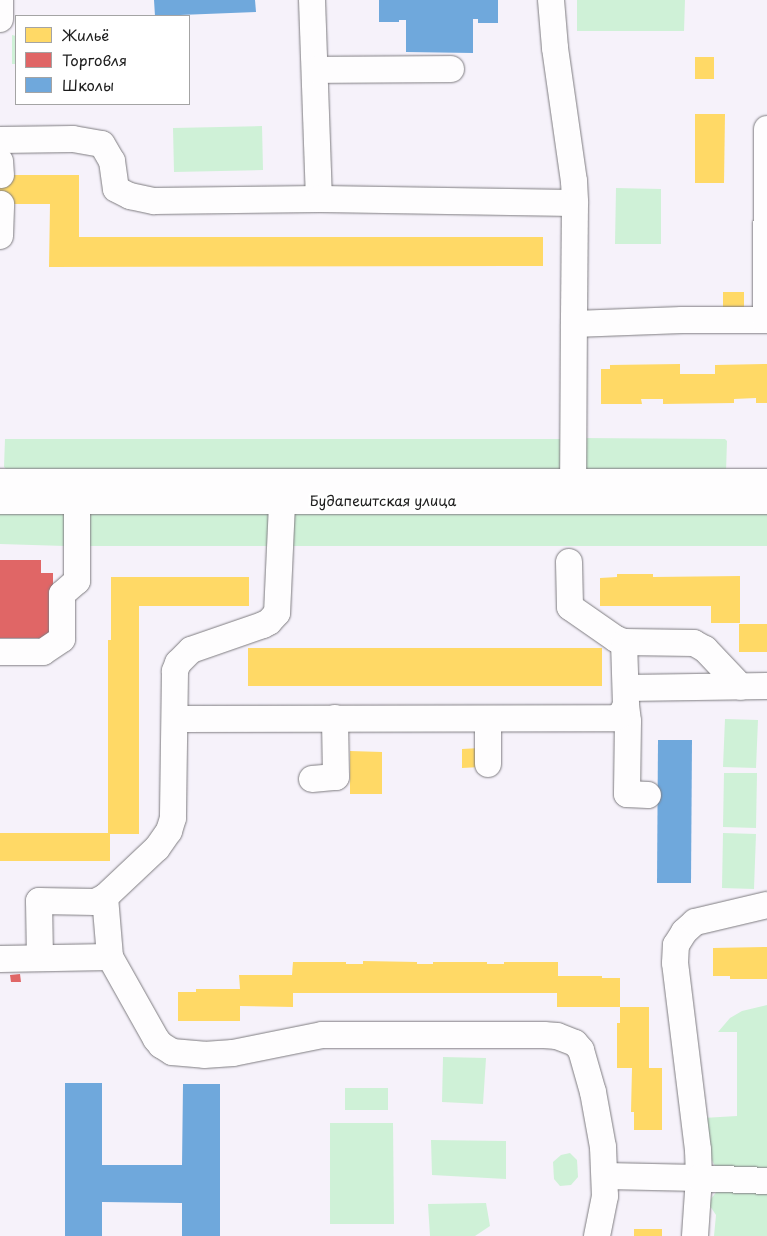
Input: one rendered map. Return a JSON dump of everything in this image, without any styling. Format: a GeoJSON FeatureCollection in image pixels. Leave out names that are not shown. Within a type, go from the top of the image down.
{"type":"FeatureCollection","features":[{"type":"Feature","properties":{"kind":"street"},"geometry":{"type":"LineString","coordinates":[[0,0],[0,19]]}},
{"type":"Feature","properties":{"kind":"street"},"geometry":{"type":"LineString","coordinates":[[312,0],[319,199]]}},
{"type":"Feature","properties":{"kind":"street"},"geometry":{"type":"LineString","coordinates":[[551,0],[555,48],[574,181],[575,203],[573,491]]}},
{"type":"Feature","properties":{"kind":"street"},"geometry":{"type":"LineString","coordinates":[[315,70],[451,69]]}},
{"type":"Feature","properties":{"kind":"street"},"geometry":{"type":"LineString","coordinates":[[574,324],[682,320],[766,320],[767,128]]}},
{"type":"Feature","properties":{"kind":"street"},"geometry":{"type":"LineString","coordinates":[[0,140],[73,139],[102,144],[112,161],[116,188],[130,196],[154,201],[319,199],[575,203]]}},
{"type":"Feature","properties":{"kind":"street"},"geometry":{"type":"LineString","coordinates":[[0,236],[1,204]]}},
{"type":"Feature","properties":{"kind":"street","name":"Будапештская улица"},"geometry":{"type":"LineString","coordinates":[[0,482],[77,491],[573,491],[767,482]]}},
{"type":"Feature","properties":{"kind":"street"},"geometry":{"type":"LineString","coordinates":[[0,652],[43,652],[62,639],[62,594],[77,581],[77,491]]}},
{"type":"Feature","properties":{"kind":"street","name":"Будапештская улица"},"geometry":{"type":"LineString","coordinates":[[0,501],[77,491]]}},
{"type":"Feature","properties":{"kind":"street"},"geometry":{"type":"LineString","coordinates":[[40,958],[38,901],[95,902],[105,897],[157,848],[169,831],[174,807],[175,671],[184,656],[191,650],[263,625],[269,622],[277,613],[282,491]]}},
{"type":"Feature","properties":{"kind":"street","name":"Будапештская улица"},"geometry":{"type":"LineString","coordinates":[[573,491],[767,501]]}},
{"type":"Feature","properties":{"kind":"street"},"geometry":{"type":"LineString","coordinates":[[569,562],[570,607],[616,639],[624,642],[694,643],[705,649],[741,686]]}},
{"type":"Feature","properties":{"kind":"street"},"geometry":{"type":"LineString","coordinates":[[624,642],[628,721],[627,794],[648,795]]}},
{"type":"Feature","properties":{"kind":"street"},"geometry":{"type":"LineString","coordinates":[[626,697],[741,686],[767,686]]}},
{"type":"Feature","properties":{"kind":"street"},"geometry":{"type":"LineString","coordinates":[[175,719],[335,718],[488,720],[615,718],[621,715],[626,697]]}},
{"type":"Feature","properties":{"kind":"street"},"geometry":{"type":"LineString","coordinates":[[312,779],[336,777],[335,718]]}},
{"type":"Feature","properties":{"kind":"street"},"geometry":{"type":"LineString","coordinates":[[488,720],[488,764]]}},
{"type":"Feature","properties":{"kind":"street"},"geometry":{"type":"LineString","coordinates":[[105,897],[110,957],[156,1039],[161,1045],[172,1052],[233,1053],[322,1035],[544,1035],[567,1039],[575,1043],[581,1050],[593,1092],[603,1147],[606,1176],[595,1231]]}},
{"type":"Feature","properties":{"kind":"street"},"geometry":{"type":"LineString","coordinates":[[695,1236],[699,1178],[698,1150],[674,963],[676,945],[684,932],[695,922],[767,905]]}},
{"type":"Feature","properties":{"kind":"street"},"geometry":{"type":"LineString","coordinates":[[0,959],[110,957]]}},
{"type":"Feature","properties":{"kind":"street"},"geometry":{"type":"LineString","coordinates":[[606,1176],[767,1181]]}},
{"type":"Feature","properties":{"kind":"green space"},"geometry":{"type":"Polygon","coordinates":[[[577,0],[685,0],[684,31],[577,31],[577,0]]]}},
{"type":"Feature","properties":{"kind":"green space"},"geometry":{"type":"Polygon","coordinates":[[[12,35],[15,36],[15,64],[12,64],[12,35]]]}},
{"type":"Feature","properties":{"kind":"green space"},"geometry":{"type":"Polygon","coordinates":[[[262,126],[263,170],[174,172],[173,128],[262,126]]]}},
{"type":"Feature","properties":{"kind":"green space"},"geometry":{"type":"Polygon","coordinates":[[[616,188],[661,189],[661,244],[615,244],[616,188]]]}},
{"type":"Feature","properties":{"kind":"green space"},"geometry":{"type":"Polygon","coordinates":[[[580,438],[725,439],[727,441],[726,472],[582,472],[580,438]]]}},
{"type":"Feature","properties":{"kind":"green space"},"geometry":{"type":"Polygon","coordinates":[[[5,439],[563,439],[562,464],[558,472],[9,472],[4,467],[5,439]]]}},
{"type":"Feature","properties":{"kind":"green space"},"geometry":{"type":"Polygon","coordinates":[[[274,511],[273,546],[85,546],[84,512],[274,511]]]}},
{"type":"Feature","properties":{"kind":"green space"},"geometry":{"type":"Polygon","coordinates":[[[290,511],[767,511],[767,546],[288,546],[290,511]]]}},
{"type":"Feature","properties":{"kind":"green space"},"geometry":{"type":"Polygon","coordinates":[[[0,512],[69,512],[65,546],[0,544],[0,512]]]}},
{"type":"Feature","properties":{"kind":"green space"},"geometry":{"type":"Polygon","coordinates":[[[725,719],[758,720],[756,768],[723,767],[725,719]]]}},
{"type":"Feature","properties":{"kind":"green space"},"geometry":{"type":"Polygon","coordinates":[[[724,773],[757,773],[756,828],[723,827],[724,773]]]}},
{"type":"Feature","properties":{"kind":"green space"},"geometry":{"type":"Polygon","coordinates":[[[723,833],[756,834],[754,889],[722,888],[723,833]]]}},
{"type":"Feature","properties":{"kind":"green space"},"geometry":{"type":"Polygon","coordinates":[[[767,1005],[767,1174],[715,1166],[709,1155],[703,1118],[737,1116],[737,1032],[718,1032],[730,1018],[742,1011],[767,1005]]]}},
{"type":"Feature","properties":{"kind":"green space"},"geometry":{"type":"Polygon","coordinates":[[[443,1057],[486,1058],[483,1104],[442,1102],[443,1057]]]}},
{"type":"Feature","properties":{"kind":"green space"},"geometry":{"type":"Polygon","coordinates":[[[345,1088],[388,1088],[388,1110],[345,1110],[345,1088]]]}},
{"type":"Feature","properties":{"kind":"green space"},"geometry":{"type":"Polygon","coordinates":[[[330,1123],[393,1123],[394,1224],[330,1224],[330,1123]]]}},
{"type":"Feature","properties":{"kind":"green space"},"geometry":{"type":"Polygon","coordinates":[[[431,1140],[506,1141],[506,1179],[432,1175],[431,1140]]]}},
{"type":"Feature","properties":{"kind":"green space"},"geometry":{"type":"Polygon","coordinates":[[[570,1153],[577,1160],[578,1177],[571,1185],[560,1186],[554,1179],[553,1162],[561,1155],[570,1153]]]}},
{"type":"Feature","properties":{"kind":"green space"},"geometry":{"type":"Polygon","coordinates":[[[767,1187],[767,1236],[714,1236],[716,1215],[708,1203],[717,1191],[767,1187]]]}},
{"type":"Feature","properties":{"kind":"green space"},"geometry":{"type":"Polygon","coordinates":[[[486,1203],[490,1226],[475,1236],[430,1236],[428,1204],[486,1203]]]}},
{"type":"Feature","properties":{"kind":"building: Жильё"},"geometry":{"type":"Polygon","coordinates":[[[695,57],[714,57],[714,79],[695,79],[695,57]]]}},
{"type":"Feature","properties":{"kind":"building: Жильё"},"geometry":{"type":"Polygon","coordinates":[[[695,114],[725,114],[724,183],[695,183],[695,114]]]}},
{"type":"Feature","properties":{"kind":"building: Жильё"},"geometry":{"type":"Polygon","coordinates":[[[0,175],[79,175],[79,237],[543,237],[543,266],[49,267],[50,204],[0,204],[0,175]]]}},
{"type":"Feature","properties":{"kind":"building: Жильё"},"geometry":{"type":"Polygon","coordinates":[[[723,292],[744,292],[744,311],[723,311],[723,292]]]}},
{"type":"Feature","properties":{"kind":"building: Жильё"},"geometry":{"type":"Polygon","coordinates":[[[680,364],[680,374],[715,374],[715,365],[767,364],[767,403],[756,403],[756,398],[734,399],[734,403],[663,404],[663,399],[641,399],[642,404],[601,404],[601,369],[610,369],[610,365],[680,364]]]}},
{"type":"Feature","properties":{"kind":"building: Жильё"},"geometry":{"type":"Polygon","coordinates":[[[617,574],[653,574],[653,577],[740,576],[740,623],[711,623],[711,606],[600,606],[600,578],[617,577],[617,574]]]}},
{"type":"Feature","properties":{"kind":"building: Жильё"},"geometry":{"type":"Polygon","coordinates":[[[111,577],[249,577],[249,606],[139,606],[139,834],[110,834],[110,861],[0,861],[0,833],[108,833],[108,640],[111,640],[111,577]]]}},
{"type":"Feature","properties":{"kind":"building: Жильё"},"geometry":{"type":"Polygon","coordinates":[[[739,624],[767,624],[767,652],[739,652],[739,624]]]}},
{"type":"Feature","properties":{"kind":"building: Жильё"},"geometry":{"type":"Polygon","coordinates":[[[248,648],[602,648],[602,686],[248,686],[248,648]]]}},
{"type":"Feature","properties":{"kind":"building: Жильё"},"geometry":{"type":"Polygon","coordinates":[[[480,748],[480,767],[462,768],[462,749],[480,748]]]}},
{"type":"Feature","properties":{"kind":"building: Жильё"},"geometry":{"type":"Polygon","coordinates":[[[350,751],[382,752],[382,794],[350,794],[350,751]]]}},
{"type":"Feature","properties":{"kind":"building: Жильё"},"geometry":{"type":"Polygon","coordinates":[[[767,947],[767,979],[730,979],[730,976],[713,976],[713,948],[767,947]]]}},
{"type":"Feature","properties":{"kind":"building: Жильё"},"geometry":{"type":"Polygon","coordinates":[[[363,961],[417,962],[417,964],[433,964],[433,962],[487,962],[487,964],[504,964],[504,962],[558,962],[558,976],[620,978],[620,1007],[557,1007],[557,993],[293,993],[293,1007],[240,1006],[240,1021],[178,1021],[178,992],[196,992],[196,989],[240,989],[239,975],[292,975],[293,962],[346,962],[346,964],[363,964],[363,961]]]}},
{"type":"Feature","properties":{"kind":"building: Жильё"},"geometry":{"type":"Polygon","coordinates":[[[620,1007],[649,1007],[649,1068],[662,1068],[662,1130],[634,1130],[634,1112],[631,1112],[632,1068],[617,1068],[617,1023],[620,1023],[620,1007]]]}},
{"type":"Feature","properties":{"kind":"building: Жильё"},"geometry":{"type":"Polygon","coordinates":[[[634,1229],[662,1229],[662,1236],[634,1236],[634,1229]]]}},
{"type":"Feature","properties":{"kind":"building: Торговля"},"geometry":{"type":"Polygon","coordinates":[[[0,560],[41,560],[41,573],[53,573],[53,638],[0,638],[0,560]]]}},
{"type":"Feature","properties":{"kind":"building: Торговля"},"geometry":{"type":"Polygon","coordinates":[[[20,974],[21,982],[11,982],[10,975],[20,974]]]}},
{"type":"Feature","properties":{"kind":"building: Школы"},"geometry":{"type":"Polygon","coordinates":[[[154,0],[255,0],[256,12],[155,15],[154,0]]]}},
{"type":"Feature","properties":{"kind":"building: Школы"},"geometry":{"type":"Polygon","coordinates":[[[379,0],[498,0],[498,23],[478,23],[478,19],[473,19],[473,53],[406,52],[406,20],[379,22],[379,0]]]}},
{"type":"Feature","properties":{"kind":"building: Школы"},"geometry":{"type":"Polygon","coordinates":[[[658,740],[692,740],[691,883],[657,883],[658,740]]]}},
{"type":"Feature","properties":{"kind":"building: Школы"},"geometry":{"type":"Polygon","coordinates":[[[65,1083],[102,1083],[102,1165],[182,1165],[183,1084],[220,1084],[220,1236],[182,1236],[182,1203],[102,1202],[102,1236],[65,1236],[65,1083]]]}}]}
